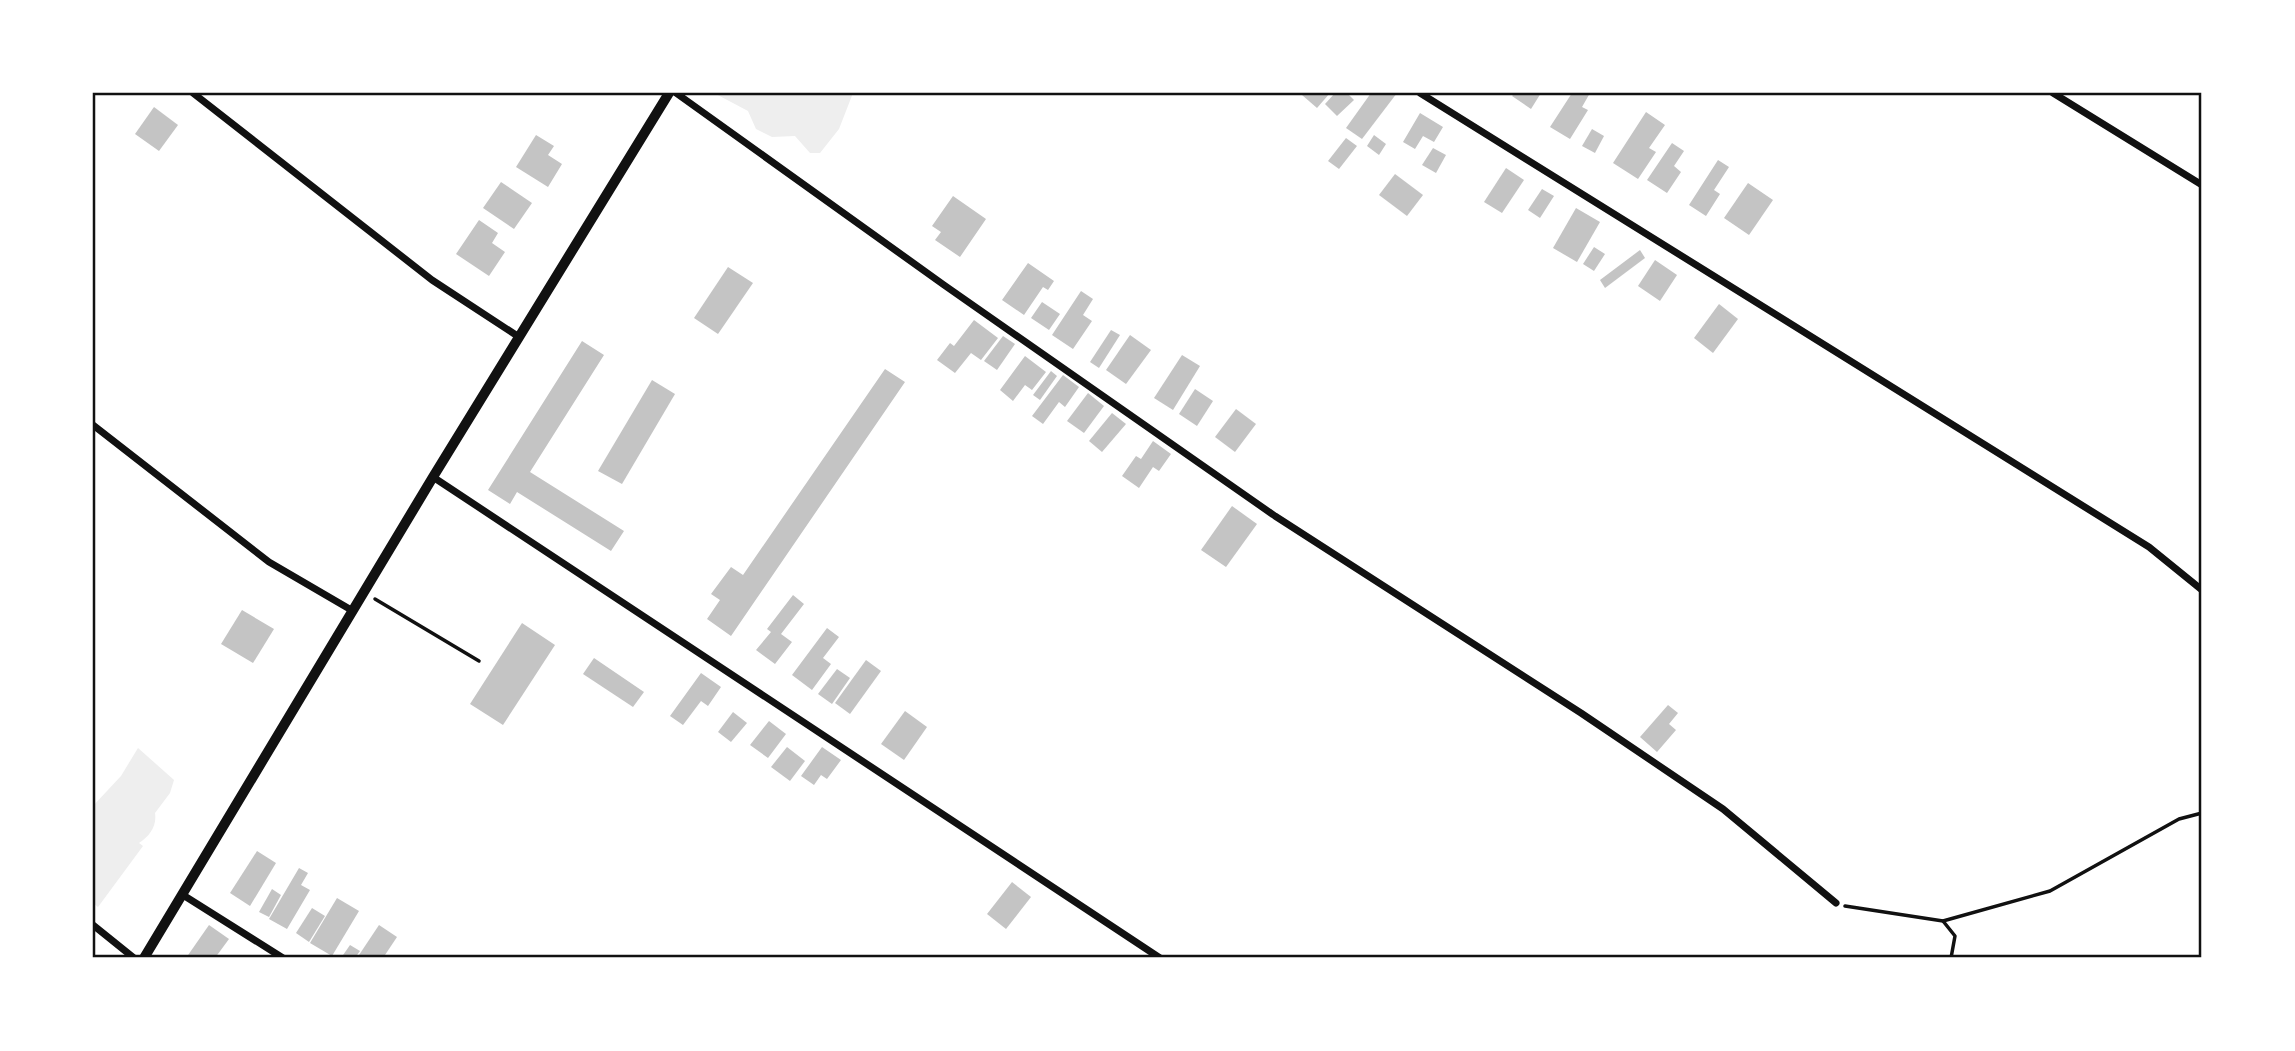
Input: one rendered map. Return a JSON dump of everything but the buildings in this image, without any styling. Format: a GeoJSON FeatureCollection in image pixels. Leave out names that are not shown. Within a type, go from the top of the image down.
{"type":"FeatureCollection","features":[{"type":"Feature","properties":{"kind":"street"},"geometry":{"type":"LineString","coordinates":[[193,93],[432,280],[519,337]]}},
{"type":"Feature","properties":{"kind":"street"},"geometry":{"type":"LineString","coordinates":[[144,958],[433,477],[669,93]]}},
{"type":"Feature","properties":{"kind":"street"},"geometry":{"type":"LineString","coordinates":[[676,93],[1275,516],[1581,713],[1723,809],[1836,903]]}},
{"type":"Feature","properties":{"kind":"street"},"geometry":{"type":"LineString","coordinates":[[2053,93],[2202,185]]}},
{"type":"Feature","properties":{"kind":"street"},"geometry":{"type":"LineString","coordinates":[[1426,94],[2149,547],[2202,590]]}},
{"type":"Feature","properties":{"kind":"street"},"geometry":{"type":"LineString","coordinates":[[93,425],[269,562],[353,611]]}},
{"type":"Feature","properties":{"kind":"street"},"geometry":{"type":"LineString","coordinates":[[433,477],[1160,958]]}},
{"type":"Feature","properties":{"kind":"street"},"geometry":{"type":"LineString","coordinates":[[183,895],[284,958]]}},
{"type":"Feature","properties":{"kind":"street"},"geometry":{"type":"LineString","coordinates":[[93,925],[134,958]]}},
{"type":"Feature","properties":{"kind":"path"},"geometry":{"type":"LineString","coordinates":[[364,592],[479,662]]}},
{"type":"Feature","properties":{"kind":"path"},"geometry":{"type":"LineString","coordinates":[[1836,903],[1860,910],[1943,921],[2050,891],[2179,818],[2202,813]]}},
{"type":"Feature","properties":{"kind":"path"},"geometry":{"type":"LineString","coordinates":[[1943,921],[1955,936],[1951,958]]}},
{"type":"Feature","properties":{"kind":"shaded area"},"geometry":{"type":"Polygon","coordinates":[[[714,93],[853,93],[839,129],[820,153],[810,153],[795,136],[772,137],[756,129],[748,111],[714,93]]]}},
{"type":"Feature","properties":{"kind":"shaded area"},"geometry":{"type":"Polygon","coordinates":[[[138,748],[174,780],[170,793],[155,813],[152,830],[139,843],[143,846],[98,907],[93,903],[93,806],[121,776],[138,748]]]}}]}
